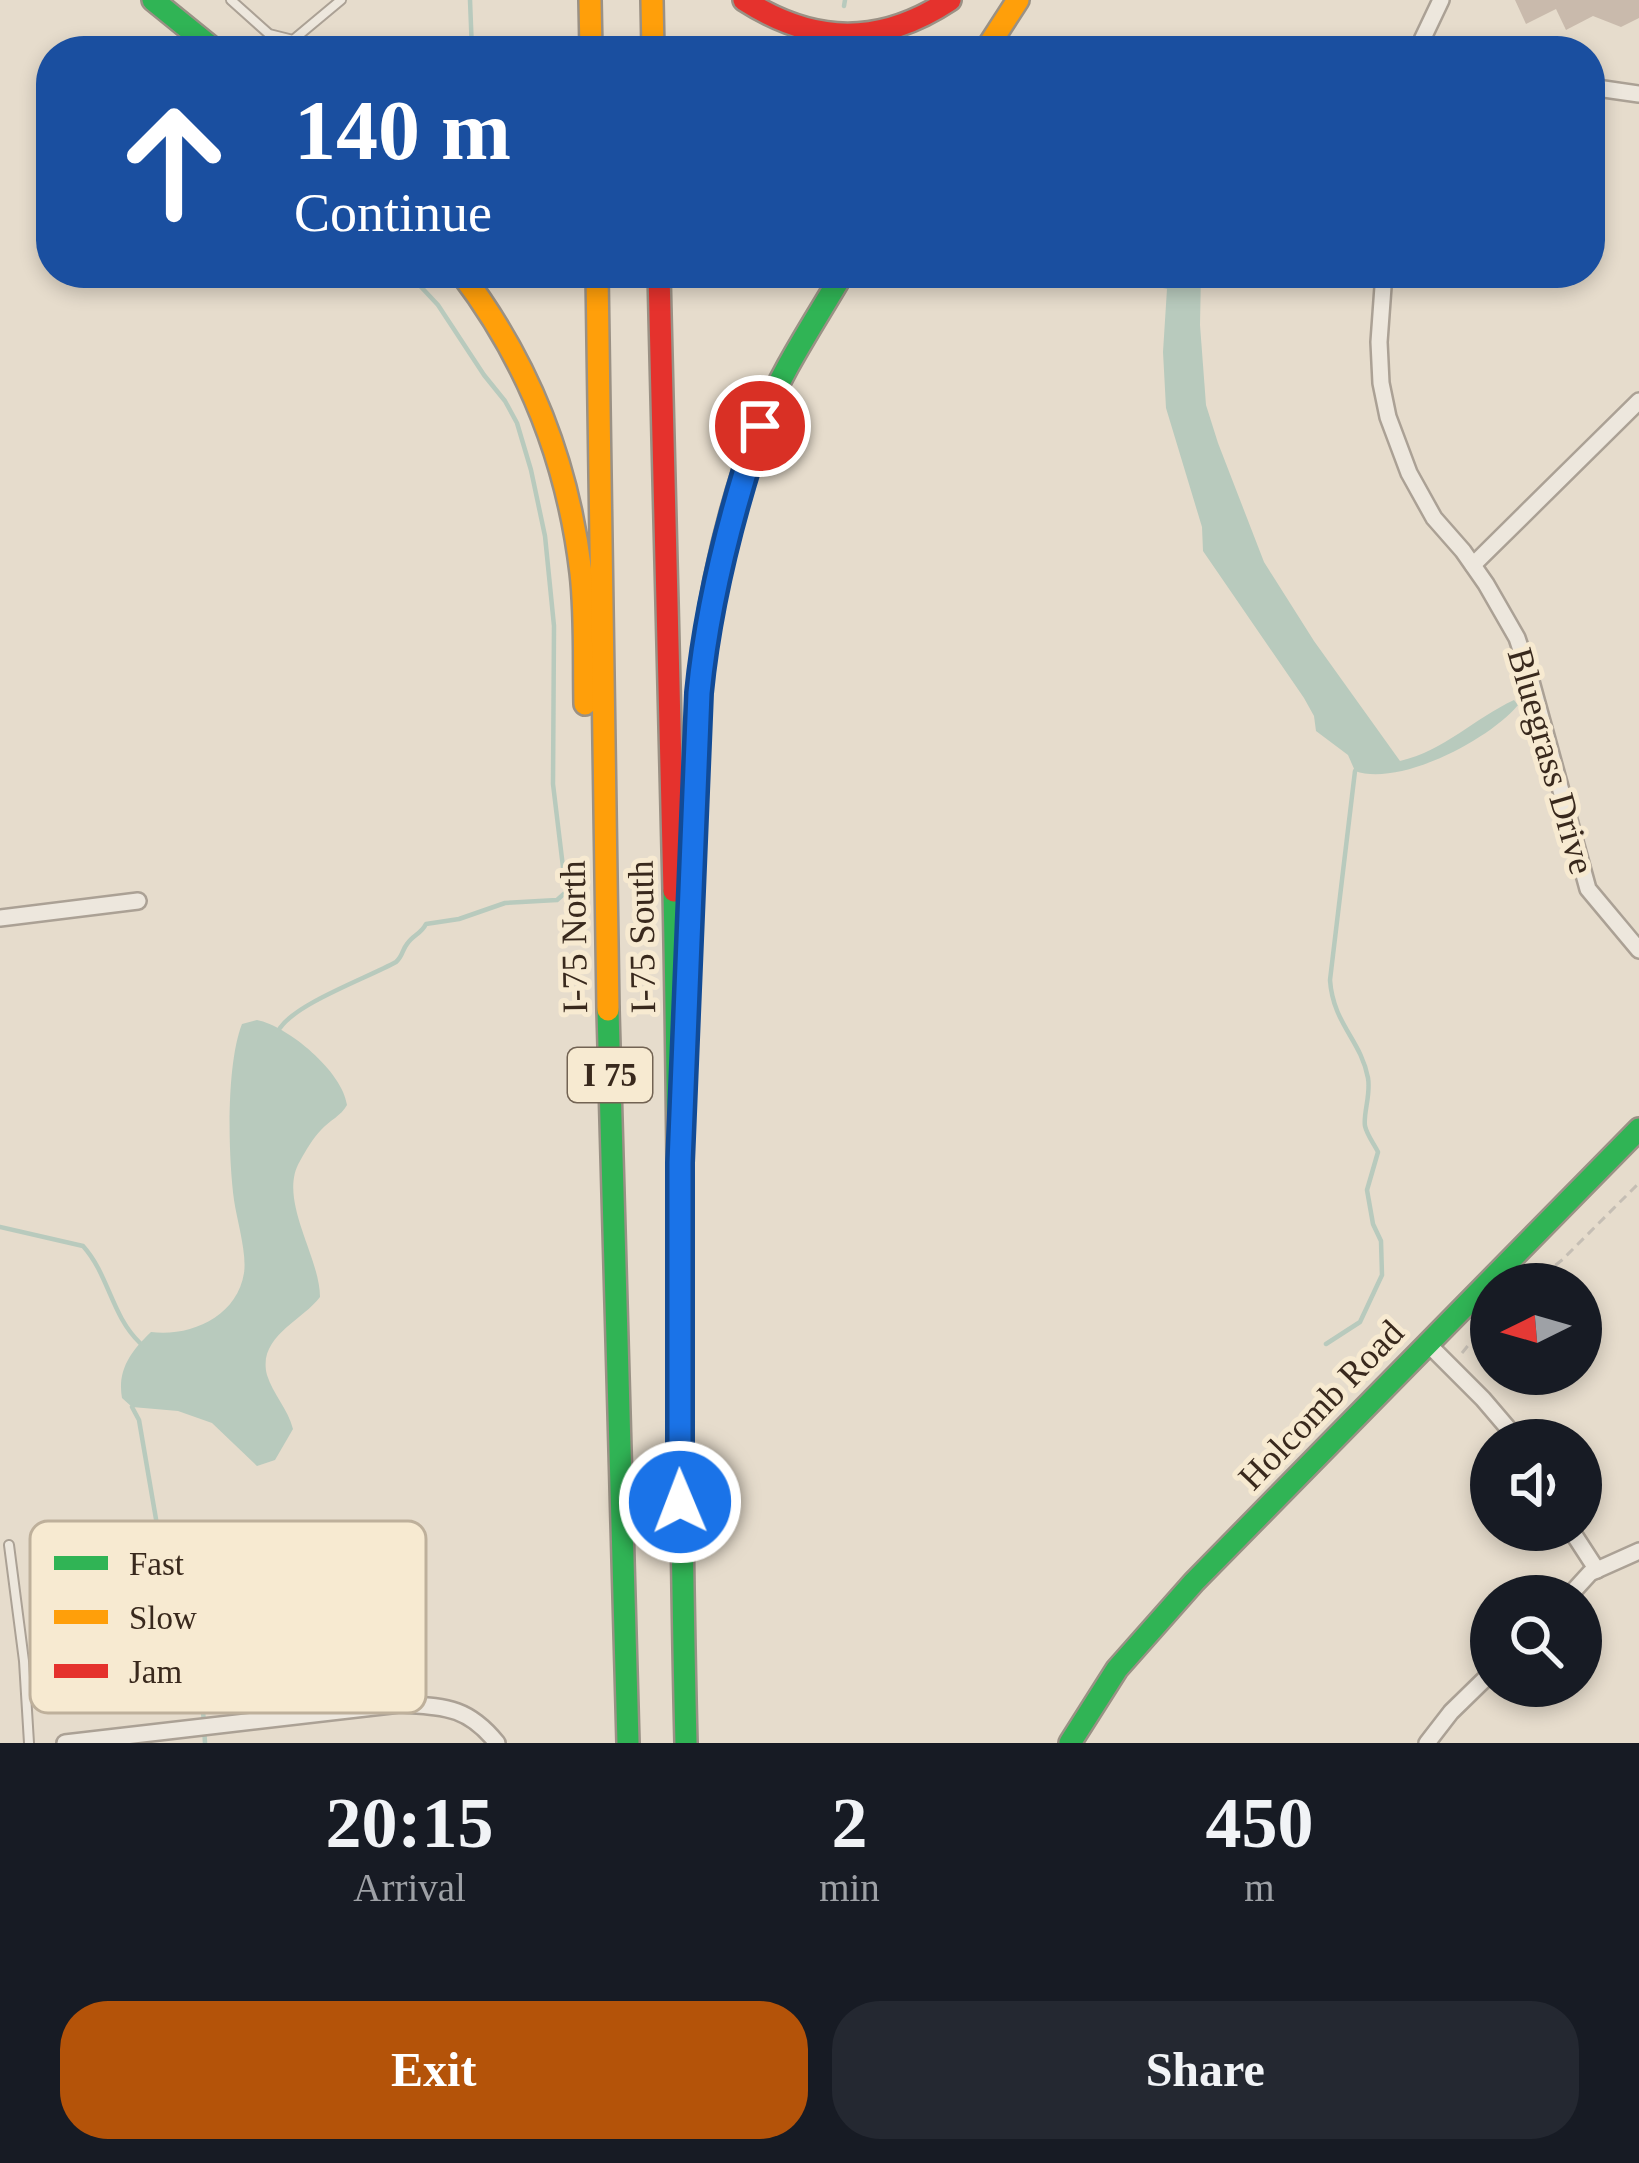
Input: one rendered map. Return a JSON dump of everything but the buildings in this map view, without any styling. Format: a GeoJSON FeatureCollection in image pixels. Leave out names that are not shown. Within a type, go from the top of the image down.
{"type":"FeatureCollection","features":[{"type":"Feature","properties":{"kind":"main road"},"geometry":{"type":"LineString","coordinates":[[153,0],[197,36]]}},
{"type":"Feature","properties":{"kind":"main road"},"geometry":{"type":"LineString","coordinates":[[590,0],[591,36]]}},
{"type":"Feature","properties":{"kind":"main road"},"geometry":{"type":"LineString","coordinates":[[652,0],[653,36]]}},
{"type":"Feature","properties":{"kind":"main road"},"geometry":{"type":"LineString","coordinates":[[744,0],[789,26],[848,36],[923,19],[950,0]]}},
{"type":"Feature","properties":{"kind":"main road"},"geometry":{"type":"LineString","coordinates":[[995,36],[1018,0]]}},
{"type":"Feature","properties":{"kind":"main road"},"geometry":{"type":"LineString","coordinates":[[472,288],[522,371],[565,483],[581,574],[588,796],[605,881]]}},
{"type":"Feature","properties":{"kind":"main road","name":"I-75 North"},"geometry":{"type":"LineString","coordinates":[[597,288],[605,881],[628,1743]]}},
{"type":"Feature","properties":{"kind":"main road","name":"I-75 South"},"geometry":{"type":"LineString","coordinates":[[658,288],[680,1163],[679,1463],[686,1743]]}},
{"type":"Feature","properties":{"kind":"main road"},"geometry":{"type":"LineString","coordinates":[[680,1163],[704,643],[734,504],[760,426],[780,381],[834,288]]}},
{"type":"Feature","properties":{"kind":"main road","name":"Holcomb Road"},"geometry":{"type":"LineString","coordinates":[[1070,1743],[1117,1669],[1194,1582],[1639,1129]]}},
{"type":"Feature","properties":{"kind":"street"},"geometry":{"type":"LineString","coordinates":[[1424,36],[1441,0]]}},
{"type":"Feature","properties":{"kind":"street"},"geometry":{"type":"LineString","coordinates":[[1605,89],[1639,94]]}},
{"type":"Feature","properties":{"kind":"street","name":"Bluegrass Drive"},"geometry":{"type":"LineString","coordinates":[[1383,288],[1381,383],[1409,472],[1434,518],[1502,609],[1529,674],[1588,889],[1639,950]]}},
{"type":"Feature","properties":{"kind":"street"},"geometry":{"type":"LineString","coordinates":[[1473,565],[1639,401]]}},
{"type":"Feature","properties":{"kind":"street"},"geometry":{"type":"LineString","coordinates":[[0,918],[138,901]]}},
{"type":"Feature","properties":{"kind":"street"},"geometry":{"type":"LineString","coordinates":[[1427,1343],[1499,1419]]}},
{"type":"Feature","properties":{"kind":"street"},"geometry":{"type":"LineString","coordinates":[[1585,1551],[1597,1570]]}},
{"type":"Feature","properties":{"kind":"street"},"geometry":{"type":"LineString","coordinates":[[1592,1575],[1639,1551]]}},
{"type":"Feature","properties":{"kind":"street"},"geometry":{"type":"LineString","coordinates":[[1427,1743],[1470,1693]]}},
{"type":"Feature","properties":{"kind":"street"},"geometry":{"type":"LineString","coordinates":[[426,1706],[446,1707],[476,1720],[496,1743]]}},
{"type":"Feature","properties":{"kind":"street"},"geometry":{"type":"LineString","coordinates":[[65,1743],[323,1713]]}},
{"type":"Feature","properties":{"kind":"lane"},"geometry":{"type":"LineString","coordinates":[[231,0],[277,36]]}},
{"type":"Feature","properties":{"kind":"lane"},"geometry":{"type":"LineString","coordinates":[[298,36],[341,0]]}},
{"type":"Feature","properties":{"kind":"lane"},"geometry":{"type":"LineString","coordinates":[[10,1545],[28,1743]]}},
{"type":"Feature","properties":{"kind":"path"},"geometry":{"type":"LineString","coordinates":[[1558,1263],[1639,1183]]}},
{"type":"Feature","properties":{"kind":"path"},"geometry":{"type":"LineString","coordinates":[[1451,1367],[1470,1343]]}},
{"type":"Feature","properties":{"kind":"shaded area"},"geometry":{"type":"Polygon","coordinates":[[[1167,288],[1201,288],[1206,405],[1264,562],[1400,761],[1431,750],[1514,700],[1518,705],[1504,719],[1442,757],[1373,774],[1355,771],[1348,755],[1316,731],[1304,698],[1203,551],[1202,527],[1166,408],[1167,288]]]}},
{"type":"Feature","properties":{"kind":"shaded area"},"geometry":{"type":"Polygon","coordinates":[[[257,1020],[284,1031],[312,1052],[336,1079],[347,1105],[315,1137],[294,1176],[296,1210],[320,1297],[269,1350],[267,1375],[293,1429],[275,1460],[257,1466],[212,1423],[178,1411],[132,1407],[122,1398],[121,1388],[127,1362],[151,1332],[181,1331],[210,1321],[240,1288],[245,1265],[232,1181],[231,1086],[242,1024],[257,1020]]]}},
{"type":"Feature","properties":{"kind":"waterway"},"geometry":{"type":"LineString","coordinates":[[470,0],[471,36]]}},
{"type":"Feature","properties":{"kind":"waterway"},"geometry":{"type":"LineString","coordinates":[[844,6],[845,0]]}},
{"type":"Feature","properties":{"kind":"waterway"},"geometry":{"type":"LineString","coordinates":[[280,1028],[317,1000],[396,962],[426,924],[459,919],[505,903],[557,900],[566,892],[553,784],[554,626],[545,536],[531,470],[505,401],[422,288]]}},
{"type":"Feature","properties":{"kind":"waterway"},"geometry":{"type":"LineString","coordinates":[[1326,1344],[1360,1322],[1382,1275],[1381,1241],[1367,1190],[1378,1152],[1365,1126],[1368,1078],[1336,1009],[1330,980],[1355,771]]}},
{"type":"Feature","properties":{"kind":"waterway"},"geometry":{"type":"LineString","coordinates":[[0,1227],[83,1246],[140,1343]]}},
{"type":"Feature","properties":{"kind":"waterway"},"geometry":{"type":"LineString","coordinates":[[132,1407],[139,1420],[156,1521]]}},
{"type":"Feature","properties":{"kind":"waterway"},"geometry":{"type":"LineString","coordinates":[[203,1713],[205,1743]]}},
{"type":"Feature","properties":{"kind":"traffic: fast"},"geometry":{"type":"LineString","coordinates":[[153,0],[197,36]]}},
{"type":"Feature","properties":{"kind":"traffic: fast"},"geometry":{"type":"LineString","coordinates":[[691,919],[697,714],[719,562],[741,479],[768,405],[834,288]]}},
{"type":"Feature","properties":{"kind":"traffic: fast"},"geometry":{"type":"LineString","coordinates":[[674,891],[686,1743]]}},
{"type":"Feature","properties":{"kind":"traffic: fast"},"geometry":{"type":"LineString","coordinates":[[608,1010],[628,1743]]}},
{"type":"Feature","properties":{"kind":"traffic: fast"},"geometry":{"type":"LineString","coordinates":[[1070,1743],[1117,1669],[1194,1582],[1639,1129]]}},
{"type":"Feature","properties":{"kind":"traffic: slow"},"geometry":{"type":"LineString","coordinates":[[590,0],[591,36]]}},
{"type":"Feature","properties":{"kind":"traffic: slow"},"geometry":{"type":"LineString","coordinates":[[652,0],[653,36]]}},
{"type":"Feature","properties":{"kind":"traffic: slow"},"geometry":{"type":"LineString","coordinates":[[995,36],[1018,0]]}},
{"type":"Feature","properties":{"kind":"traffic: slow"},"geometry":{"type":"LineString","coordinates":[[472,288],[525,378],[566,492],[581,573],[585,704]]}},
{"type":"Feature","properties":{"kind":"traffic: slow"},"geometry":{"type":"LineString","coordinates":[[597,288],[608,1010]]}},
{"type":"Feature","properties":{"kind":"traffic: jam"},"geometry":{"type":"LineString","coordinates":[[744,0],[796,25],[847,34],[899,26],[950,0]]}},
{"type":"Feature","properties":{"kind":"traffic: jam"},"geometry":{"type":"LineString","coordinates":[[659,288],[674,891]]}},
{"type":"Feature","properties":{"kind":"route"},"geometry":{"type":"LineString","coordinates":[[680,1502],[680,1163],[699,693],[724,543],[760,426]]}}]}
